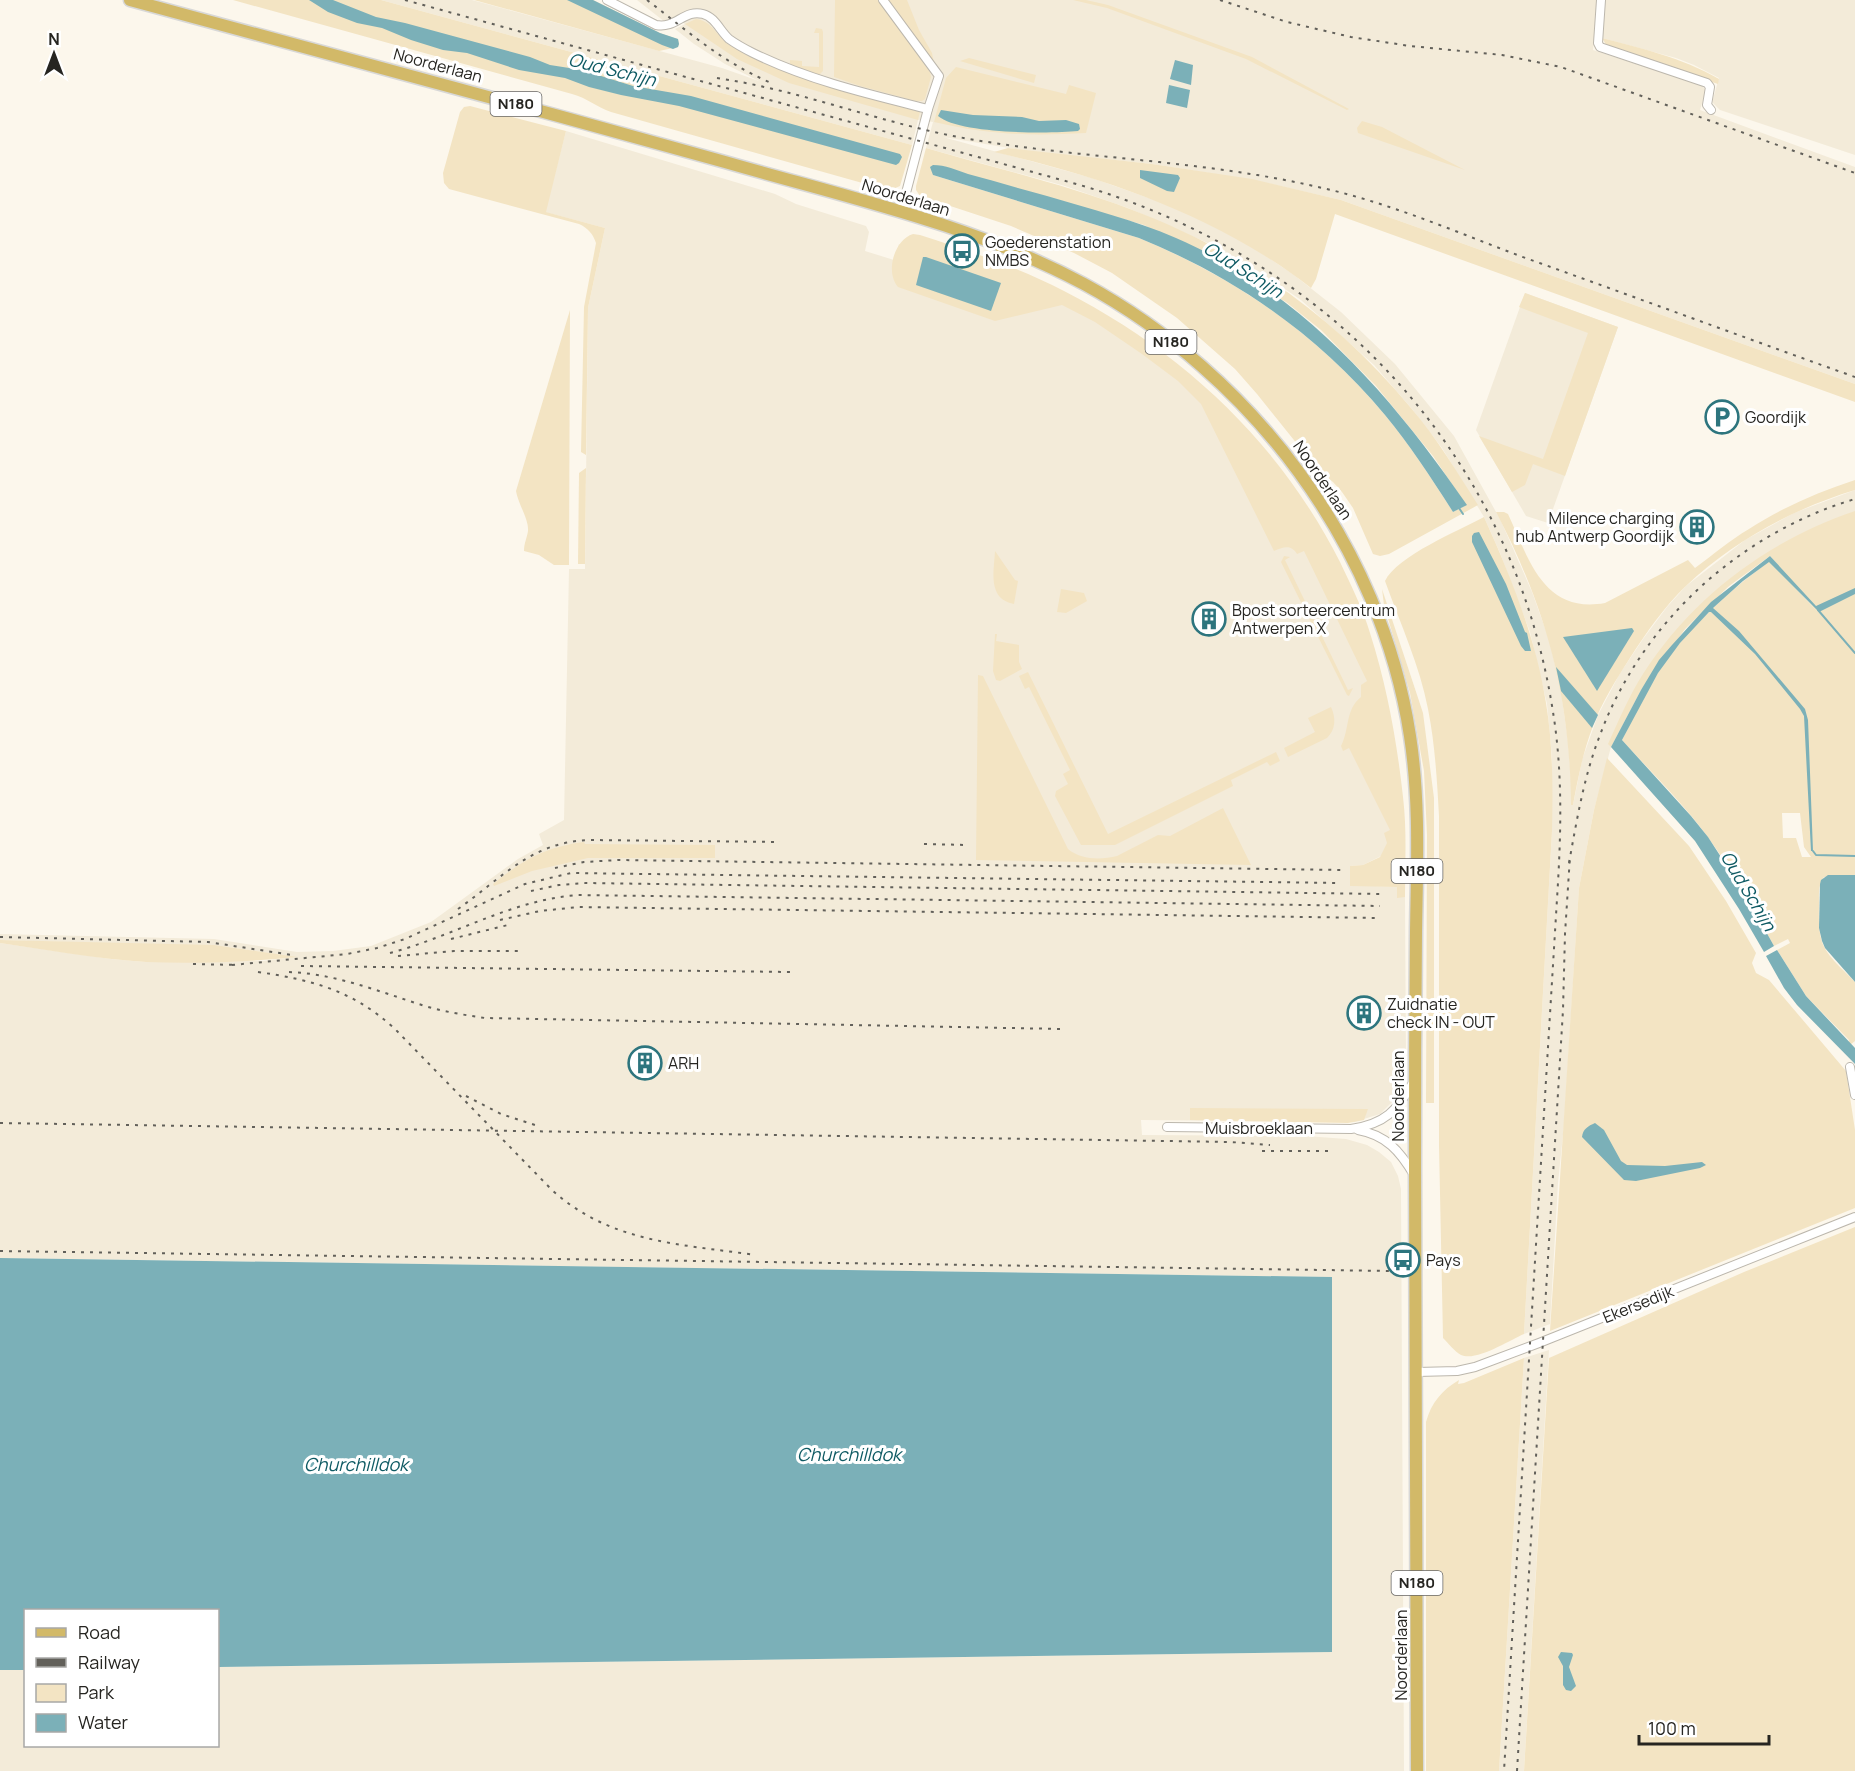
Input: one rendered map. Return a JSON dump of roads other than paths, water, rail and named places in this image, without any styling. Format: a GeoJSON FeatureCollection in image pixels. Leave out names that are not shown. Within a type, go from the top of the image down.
{"type":"FeatureCollection","features":[{"type":"Feature","properties":{"kind":"main road","name":"Noorderlaan"},"geometry":{"type":"LineString","coordinates":[[130,0],[450,85],[900,212],[984,238],[1080,282],[1122,306],[1163,336],[1246,409],[1279,446],[1310,487],[1340,534],[1361,574],[1386,635],[1409,730],[1418,823],[1414,1080],[1418,1771]]}},
{"type":"Feature","properties":{"kind":"street"},"geometry":{"type":"LineString","coordinates":[[607,0],[656,26],[672,25],[693,13],[706,15],[729,38],[775,63],[846,88],[928,109]]}},
{"type":"Feature","properties":{"kind":"street"},"geometry":{"type":"LineString","coordinates":[[883,0],[939,76],[900,212]]}},
{"type":"Feature","properties":{"kind":"street"},"geometry":{"type":"LineString","coordinates":[[1601,0],[1599,47],[1707,83],[1710,87],[1707,105],[1711,110]]}},
{"type":"Feature","properties":{"kind":"street"},"geometry":{"type":"LineString","coordinates":[[1850,1067],[1855,1095]]}},
{"type":"Feature","properties":{"kind":"street","name":"Muisbroeklaan"},"geometry":{"type":"LineString","coordinates":[[1351,1129],[1381,1121],[1404,1099],[1414,1080]]}},
{"type":"Feature","properties":{"kind":"street","name":"Muisbroeklaan"},"geometry":{"type":"LineString","coordinates":[[1167,1127],[1351,1129],[1369,1132],[1394,1146],[1415,1177]]}},
{"type":"Feature","properties":{"kind":"street","name":"Ekersedijk"},"geometry":{"type":"LineString","coordinates":[[1417,1372],[1457,1371],[1475,1367],[1539,1344],[1855,1217]]}},
{"type":"Feature","properties":{"kind":"water"},"geometry":{"type":"Polygon","coordinates":[[[309,0],[333,0],[376,17],[530,57],[550,65],[582,70],[633,86],[691,96],[900,154],[902,157],[896,165],[679,106],[621,95],[565,78],[519,70],[467,53],[443,50],[382,28],[357,23],[328,12],[309,0]]]}},
{"type":"Feature","properties":{"kind":"water"},"geometry":{"type":"Polygon","coordinates":[[[567,0],[593,0],[660,33],[678,39],[678,47],[673,49],[662,45],[567,0]]]}},
{"type":"Feature","properties":{"kind":"water"},"geometry":{"type":"Polygon","coordinates":[[[1175,60],[1193,65],[1191,85],[1170,79],[1175,60]]]}},
{"type":"Feature","properties":{"kind":"water"},"geometry":{"type":"Polygon","coordinates":[[[1169,85],[1190,90],[1187,108],[1166,103],[1169,85]]]}},
{"type":"Feature","properties":{"kind":"water"},"geometry":{"type":"Polygon","coordinates":[[[941,110],[973,115],[1022,117],[1039,121],[1066,120],[1079,124],[1080,129],[1078,131],[1047,132],[984,129],[949,122],[938,116],[941,110]]]}},
{"type":"Feature","properties":{"kind":"water"},"geometry":{"type":"Polygon","coordinates":[[[933,165],[951,168],[1145,226],[1222,260],[1264,287],[1340,350],[1407,424],[1467,505],[1453,512],[1403,438],[1359,386],[1303,334],[1241,290],[1209,271],[1139,238],[933,175],[930,167],[933,165]]]}},
{"type":"Feature","properties":{"kind":"water"},"geometry":{"type":"Polygon","coordinates":[[[1140,170],[1178,175],[1180,178],[1174,192],[1167,191],[1140,178],[1140,170]]]}},
{"type":"Feature","properties":{"kind":"water"},"geometry":{"type":"Polygon","coordinates":[[[923,257],[1001,283],[991,311],[916,285],[923,257]]]}},
{"type":"Feature","properties":{"kind":"water"},"geometry":{"type":"Polygon","coordinates":[[[1479,532],[1506,584],[1527,633],[1531,651],[1525,651],[1521,646],[1472,542],[1474,533],[1479,532]]]}},
{"type":"Feature","properties":{"kind":"water"},"geometry":{"type":"Polygon","coordinates":[[[1770,556],[1816,606],[1855,588],[1855,594],[1819,612],[1769,562],[1743,581],[1713,608],[1739,631],[1805,709],[1808,720],[1813,851],[1811,851],[1804,716],[1755,654],[1711,612],[1680,643],[1658,673],[1622,740],[1708,837],[1745,894],[1774,946],[1764,952],[1695,841],[1611,747],[1659,660],[1711,602],[1770,556]]]}},
{"type":"Feature","properties":{"kind":"water"},"geometry":{"type":"Polygon","coordinates":[[[1632,628],[1634,631],[1597,691],[1563,637],[1632,628]]]}},
{"type":"Feature","properties":{"kind":"water"},"geometry":{"type":"Polygon","coordinates":[[[1556,667],[1598,715],[1592,728],[1561,691],[1556,667]]]}},
{"type":"Feature","properties":{"kind":"water"},"geometry":{"type":"Polygon","coordinates":[[[1828,875],[1855,875],[1855,982],[1825,948],[1822,941],[1819,928],[1820,884],[1821,880],[1828,875]]]}},
{"type":"Feature","properties":{"kind":"water"},"geometry":{"type":"Polygon","coordinates":[[[1777,950],[1806,996],[1855,1048],[1855,1064],[1797,1005],[1784,988],[1766,956],[1777,950]]]}},
{"type":"Feature","properties":{"kind":"water"},"geometry":{"type":"Polygon","coordinates":[[[1595,1123],[1604,1130],[1621,1161],[1627,1165],[1665,1166],[1702,1162],[1706,1165],[1636,1181],[1624,1180],[1582,1137],[1586,1128],[1595,1123]]]}},
{"type":"Feature","properties":{"kind":"water","name":"Churchilldok"},"geometry":{"type":"Polygon","coordinates":[[[0,1258],[1332,1277],[1332,1652],[219,1667],[219,1609],[24,1609],[24,1670],[0,1670],[0,1258]]]}},
{"type":"Feature","properties":{"kind":"water"},"geometry":{"type":"Polygon","coordinates":[[[1561,1652],[1573,1655],[1569,1667],[1576,1686],[1571,1691],[1566,1690],[1563,1685],[1563,1666],[1558,1657],[1561,1652]]]}},
{"type":"Feature","properties":{"kind":"waterway","name":"Oud Schijn"},"geometry":{"type":"LineString","coordinates":[[1459,508],[1463,514]]}},
{"type":"Feature","properties":{"kind":"waterway"},"geometry":{"type":"LineString","coordinates":[[1818,610],[1855,653]]}},
{"type":"Feature","properties":{"kind":"waterway"},"geometry":{"type":"LineString","coordinates":[[1813,851],[1816,855],[1855,856]]}},
{"type":"Feature","properties":{"kind":"railway"},"geometry":{"type":"LineString","coordinates":[[405,0],[1080,185],[1170,218],[1253,262],[1328,316],[1394,379],[1451,451],[1497,531],[1531,618],[1553,712],[1560,782],[1558,875],[1504,1771]]}},
{"type":"Feature","properties":{"kind":"railway"},"geometry":{"type":"LineString","coordinates":[[647,0],[720,55],[769,82]]}},
{"type":"Feature","properties":{"kind":"railway"},"geometry":{"type":"LineString","coordinates":[[1220,0],[1287,22],[1351,37],[1410,46],[1502,55],[1561,67],[1855,173]]}},
{"type":"Feature","properties":{"kind":"railway"},"geometry":{"type":"LineString","coordinates":[[717,78],[806,97],[953,136],[1044,150],[1227,170],[1344,193],[1420,218],[1855,377]]}},
{"type":"Feature","properties":{"kind":"railway"},"geometry":{"type":"LineString","coordinates":[[1569,863],[1585,782],[1594,750],[1618,694],[1641,655],[1700,587],[1735,559],[1773,534],[1813,514],[1855,499]]}},
{"type":"Feature","properties":{"kind":"railway"},"geometry":{"type":"LineString","coordinates":[[458,909],[518,864],[550,847],[569,842],[589,840],[780,842]]}},
{"type":"Feature","properties":{"kind":"railway"},"geometry":{"type":"LineString","coordinates":[[924,844],[968,845]]}},
{"type":"Feature","properties":{"kind":"railway"},"geometry":{"type":"LineString","coordinates":[[1517,1771],[1563,1010],[1570,856]]}},
{"type":"Feature","properties":{"kind":"railway"},"geometry":{"type":"LineString","coordinates":[[555,868],[584,862],[619,860],[1341,870]]}},
{"type":"Feature","properties":{"kind":"railway"},"geometry":{"type":"LineString","coordinates":[[232,965],[347,954],[377,948],[405,939],[525,884],[571,873],[1341,883]]}},
{"type":"Feature","properties":{"kind":"railway"},"geometry":{"type":"LineString","coordinates":[[531,891],[559,885],[586,883],[1380,894]]}},
{"type":"Feature","properties":{"kind":"railway"},"geometry":{"type":"LineString","coordinates":[[390,953],[506,911],[553,898],[578,895],[1380,906]]}},
{"type":"Feature","properties":{"kind":"railway"},"geometry":{"type":"LineString","coordinates":[[500,920],[540,911],[578,907],[1379,918]]}},
{"type":"Feature","properties":{"kind":"railway"},"geometry":{"type":"LineString","coordinates":[[451,939],[512,924]]}},
{"type":"Feature","properties":{"kind":"railway"},"geometry":{"type":"LineString","coordinates":[[0,937],[208,942],[292,955]]}},
{"type":"Feature","properties":{"kind":"railway"},"geometry":{"type":"LineString","coordinates":[[398,956],[454,951],[523,951]]}},
{"type":"Feature","properties":{"kind":"railway"},"geometry":{"type":"LineString","coordinates":[[193,964],[238,965]]}},
{"type":"Feature","properties":{"kind":"railway"},"geometry":{"type":"LineString","coordinates":[[301,966],[791,972]]}},
{"type":"Feature","properties":{"kind":"railway"},"geometry":{"type":"LineString","coordinates":[[258,972],[314,983],[347,996],[378,1015],[394,1028],[551,1189],[573,1207],[597,1221],[622,1231],[673,1244],[755,1255]]}},
{"type":"Feature","properties":{"kind":"railway"},"geometry":{"type":"LineString","coordinates":[[289,972],[324,976],[432,1008],[485,1018],[1062,1029]]}},
{"type":"Feature","properties":{"kind":"railway"},"geometry":{"type":"LineString","coordinates":[[466,1096],[501,1114],[538,1126]]}},
{"type":"Feature","properties":{"kind":"railway"},"geometry":{"type":"LineString","coordinates":[[0,1123],[1231,1142],[1270,1145]]}},
{"type":"Feature","properties":{"kind":"railway"},"geometry":{"type":"LineString","coordinates":[[1262,1151],[1330,1151]]}},
{"type":"Feature","properties":{"kind":"railway"},"geometry":{"type":"LineString","coordinates":[[0,1251],[1393,1271]]}},
{"type":"Feature","properties":{"kind":"place","name":"Goederenstation NMBS"},"geometry":{"type":"Point","coordinates":[962,251]}},
{"type":"Feature","properties":{"kind":"place","name":"Goordijk"},"geometry":{"type":"Point","coordinates":[1722,417]}},
{"type":"Feature","properties":{"kind":"place","name":"Milence charging hub Antwerp Goordijk"},"geometry":{"type":"Point","coordinates":[1697,527]}},
{"type":"Feature","properties":{"kind":"place","name":"Bpost sorteercentrum Antwerpen X"},"geometry":{"type":"Point","coordinates":[1209,619]}},
{"type":"Feature","properties":{"kind":"place","name":"Zuidnatie check IN - OUT"},"geometry":{"type":"Point","coordinates":[1364,1013]}},
{"type":"Feature","properties":{"kind":"place","name":"ARH"},"geometry":{"type":"Point","coordinates":[645,1063]}},
{"type":"Feature","properties":{"kind":"place","name":"Pays"},"geometry":{"type":"Point","coordinates":[1403,1260]}}]}
